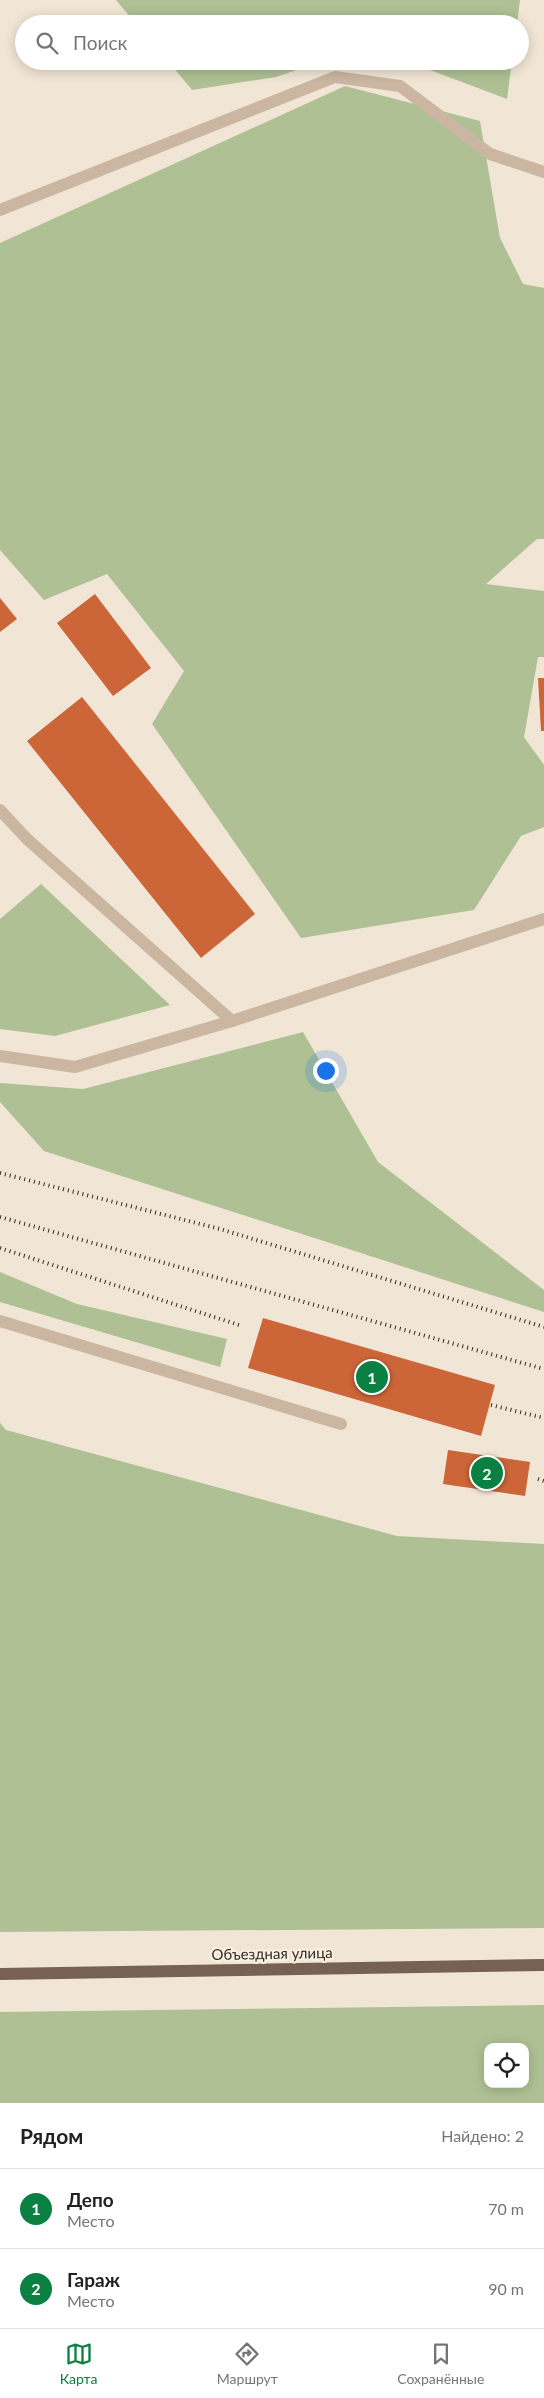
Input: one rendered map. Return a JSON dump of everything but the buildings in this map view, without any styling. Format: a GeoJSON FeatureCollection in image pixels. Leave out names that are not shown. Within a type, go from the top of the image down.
{"type":"FeatureCollection","features":[{"type":"Feature","properties":{"kind":"main road","name":"Объездная улица"},"geometry":{"type":"LineString","coordinates":[[0,1974],[544,1965]]}},
{"type":"Feature","properties":{"kind":"lane"},"geometry":{"type":"LineString","coordinates":[[0,210],[335,78],[400,86],[490,154],[544,172]]}},
{"type":"Feature","properties":{"kind":"lane"},"geometry":{"type":"LineString","coordinates":[[0,810],[27,839],[232,1021]]}},
{"type":"Feature","properties":{"kind":"lane"},"geometry":{"type":"LineString","coordinates":[[0,1056],[75,1067],[232,1021],[544,919]]}},
{"type":"Feature","properties":{"kind":"lane"},"geometry":{"type":"LineString","coordinates":[[0,1321],[341,1424]]}},
{"type":"Feature","properties":{"kind":"green space"},"geometry":{"type":"Polygon","coordinates":[[[116,0],[520,0],[518,15],[128,15],[116,0]]]}},
{"type":"Feature","properties":{"kind":"green space"},"geometry":{"type":"Polygon","coordinates":[[[175,70],[297,70],[276,77],[192,90],[175,70]]]}},
{"type":"Feature","properties":{"kind":"green space"},"geometry":{"type":"Polygon","coordinates":[[[430,70],[511,70],[507,99],[430,70]]]}},
{"type":"Feature","properties":{"kind":"green space"},"geometry":{"type":"Polygon","coordinates":[[[345,86],[480,121],[500,238],[523,284],[544,288],[544,539],[537,539],[486,584],[544,591],[544,657],[538,657],[524,737],[544,765],[544,827],[521,836],[474,910],[301,938],[152,724],[184,671],[107,574],[44,600],[0,550],[0,243],[345,86]]]}},
{"type":"Feature","properties":{"kind":"green space"},"geometry":{"type":"Polygon","coordinates":[[[41,884],[170,1005],[55,1036],[0,1029],[0,919],[41,884]]]}},
{"type":"Feature","properties":{"kind":"green space"},"geometry":{"type":"Polygon","coordinates":[[[303,1032],[378,1162],[544,1290],[544,1312],[44,1151],[0,1102],[0,1083],[83,1089],[303,1032]]]}},
{"type":"Feature","properties":{"kind":"green space"},"geometry":{"type":"Polygon","coordinates":[[[0,1272],[77,1304],[227,1339],[220,1367],[0,1302],[0,1272]]]}},
{"type":"Feature","properties":{"kind":"green space"},"geometry":{"type":"Polygon","coordinates":[[[0,1423],[6,1430],[397,1536],[544,1544],[544,1928],[0,1932],[0,1423]]]}},
{"type":"Feature","properties":{"kind":"green space"},"geometry":{"type":"Polygon","coordinates":[[[544,2005],[544,2103],[0,2103],[0,2012],[544,2005]]]}},
{"type":"Feature","properties":{"kind":"railway"},"geometry":{"type":"LineString","coordinates":[[0,1173],[220,1229],[544,1327]]}},
{"type":"Feature","properties":{"kind":"railway"},"geometry":{"type":"LineString","coordinates":[[0,1217],[544,1369]]}},
{"type":"Feature","properties":{"kind":"railway"},"geometry":{"type":"LineString","coordinates":[[0,1248],[242,1326]]}},
{"type":"Feature","properties":{"kind":"railway"},"geometry":{"type":"LineString","coordinates":[[491,1405],[544,1418]]}},
{"type":"Feature","properties":{"kind":"railway"},"geometry":{"type":"LineString","coordinates":[[538,1479],[544,1481]]}},
{"type":"Feature","properties":{"kind":"place","name":"Депо"},"geometry":{"type":"Point","coordinates":[372,1377]}},
{"type":"Feature","properties":{"kind":"place","name":"Гараж"},"geometry":{"type":"Point","coordinates":[487,1473]}}]}
